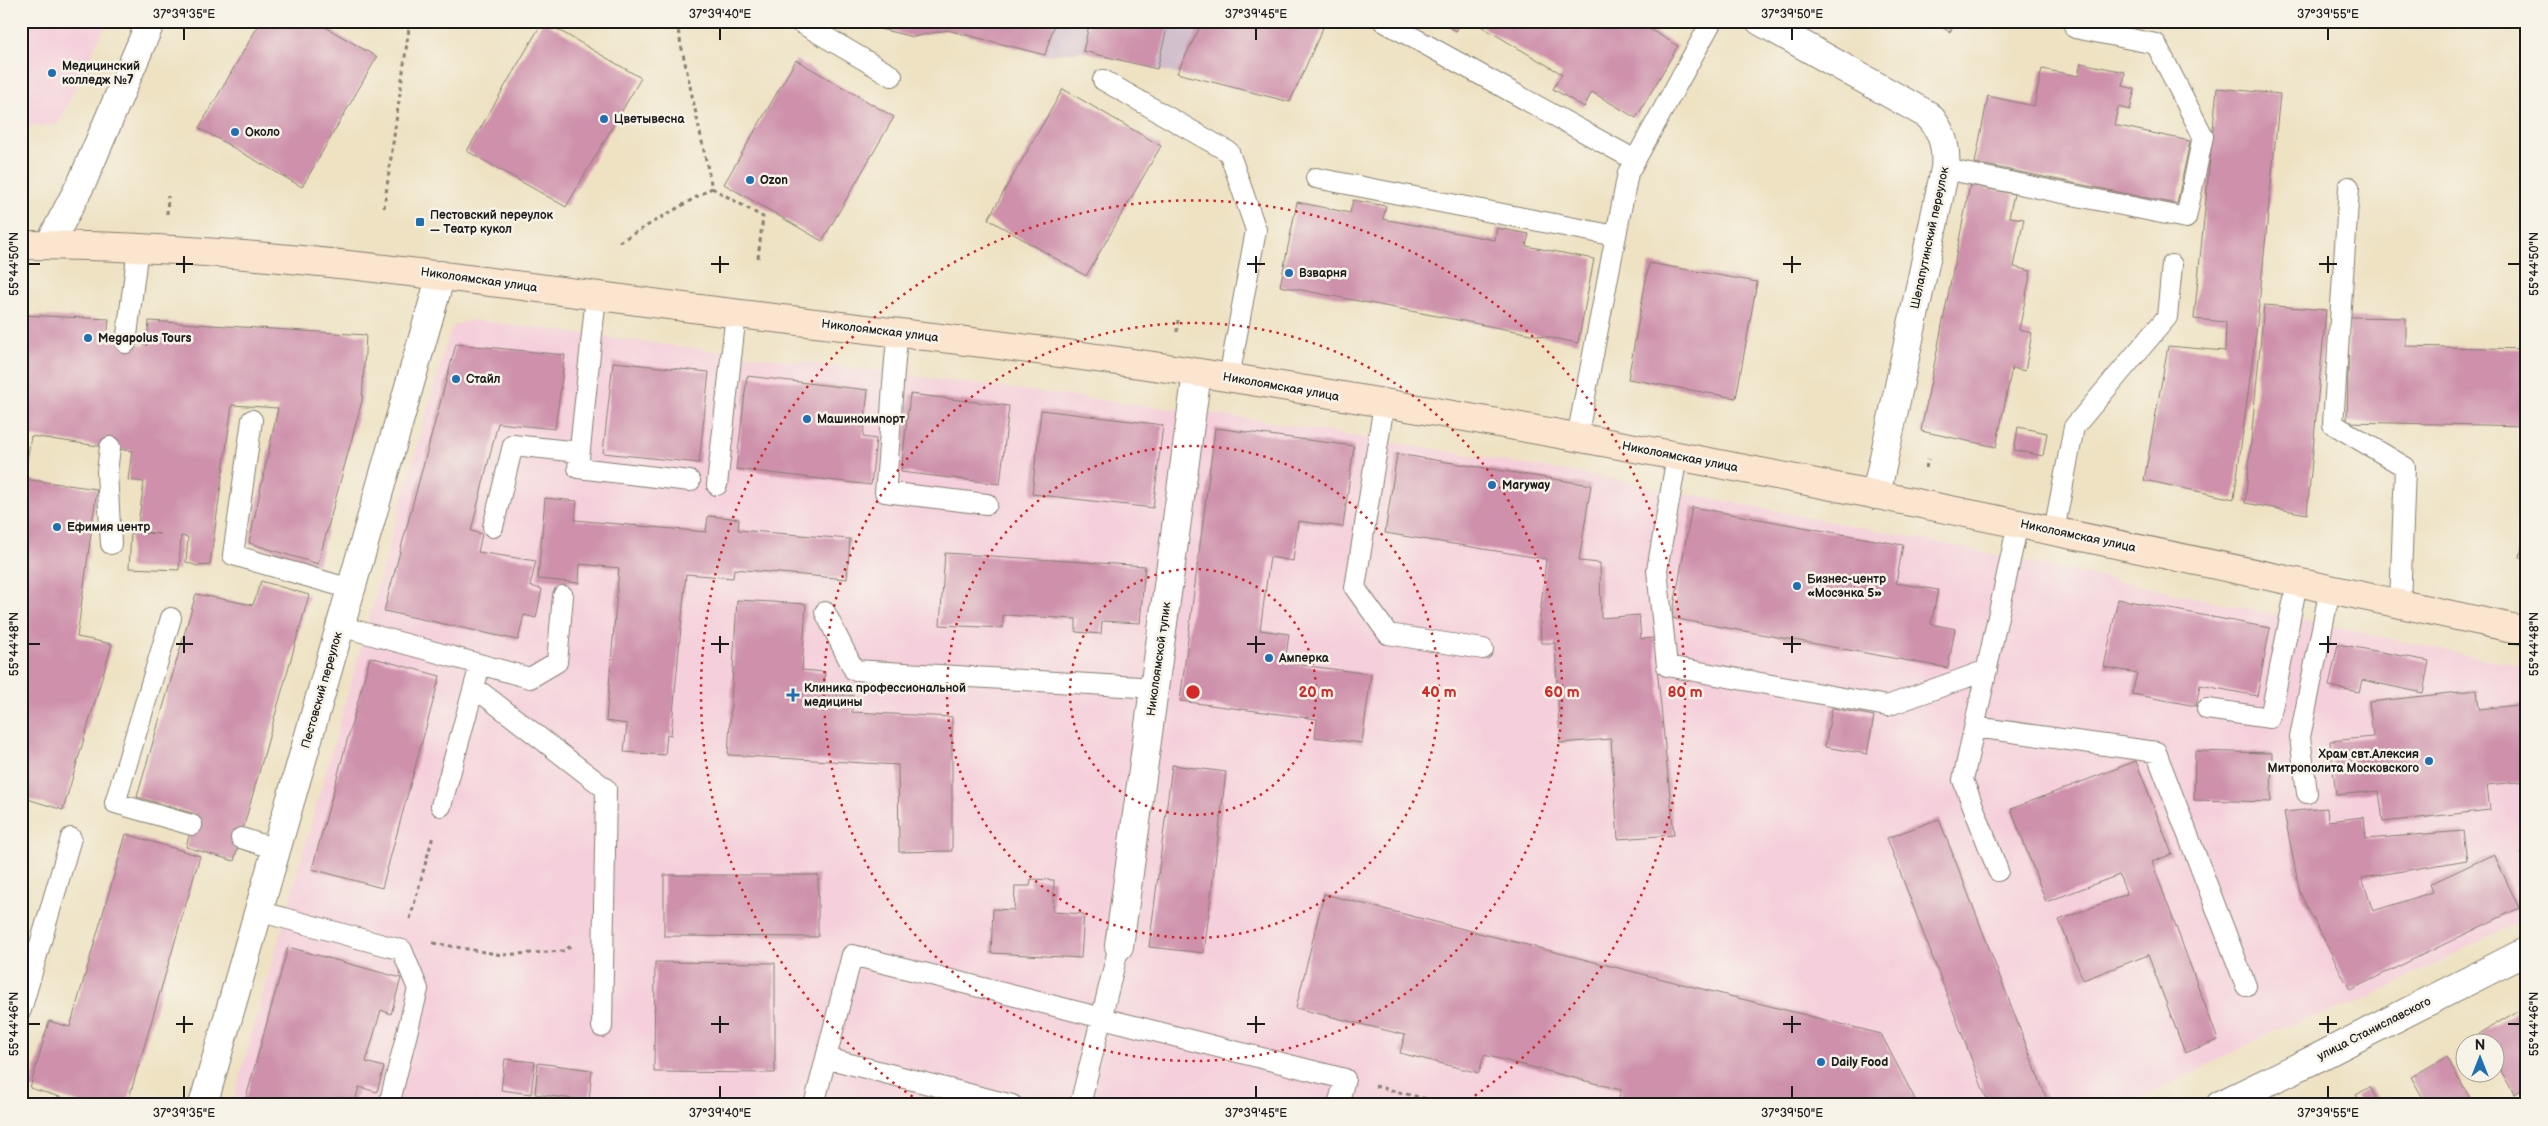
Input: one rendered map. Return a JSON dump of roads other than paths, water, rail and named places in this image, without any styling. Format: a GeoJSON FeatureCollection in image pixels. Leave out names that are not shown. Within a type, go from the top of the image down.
{"type":"FeatureCollection","features":[{"type":"Feature","properties":{"kind":"main road","name":"Николоямская улица"},"geometry":{"type":"LineString","coordinates":[[21,245],[138,248],[332,262],[898,332],[1198,373],[1678,456],[2018,523],[2527,631]]}},
{"type":"Feature","properties":{"kind":"street"},"geometry":{"type":"LineString","coordinates":[[49,245],[83,180],[151,21]]}},
{"type":"Feature","properties":{"kind":"street","name":"Шелапутинский переулок"},"geometry":{"type":"LineString","coordinates":[[1760,21],[1928,115],[1938,126],[1944,143],[1945,169],[1876,495]]}},
{"type":"Feature","properties":{"kind":"street","name":"Пестовский переулок"},"geometry":{"type":"LineString","coordinates":[[203,1105],[441,275]]}},
{"type":"Feature","properties":{"kind":"street","name":"Николоямской тупик"},"geometry":{"type":"LineString","coordinates":[[1119,946],[1198,373]]}},
{"type":"Feature","properties":{"kind":"street","name":"улица Станиславского"},"geometry":{"type":"LineString","coordinates":[[2220,1105],[2527,951]]}},
{"type":"Feature","properties":{"kind":"lane"},"geometry":{"type":"LineString","coordinates":[[798,21],[892,76]]}},
{"type":"Feature","properties":{"kind":"lane"},"geometry":{"type":"LineString","coordinates":[[1383,21],[1635,160]]}},
{"type":"Feature","properties":{"kind":"lane"},"geometry":{"type":"LineString","coordinates":[[1577,438],[1628,173],[1712,21]]}},
{"type":"Feature","properties":{"kind":"lane"},"geometry":{"type":"LineString","coordinates":[[1945,169],[2186,218],[2203,136],[2156,44],[2075,28]]}},
{"type":"Feature","properties":{"kind":"lane"},"geometry":{"type":"LineString","coordinates":[[1103,80],[1229,152],[1256,230],[1229,378]]}},
{"type":"Feature","properties":{"kind":"lane"},"geometry":{"type":"LineString","coordinates":[[1316,178],[1616,236]]}},
{"type":"Feature","properties":{"kind":"lane"},"geometry":{"type":"LineString","coordinates":[[2349,186],[2334,424],[2405,467],[2400,604]]}},
{"type":"Feature","properties":{"kind":"lane"},"geometry":{"type":"LineString","coordinates":[[126,342],[138,248]]}},
{"type":"Feature","properties":{"kind":"lane"},"geometry":{"type":"LineString","coordinates":[[2054,531],[2074,427],[2167,316],[2172,264]]}},
{"type":"Feature","properties":{"kind":"lane"},"geometry":{"type":"LineString","coordinates":[[596,296],[578,468],[690,481]]}},
{"type":"Feature","properties":{"kind":"lane"},"geometry":{"type":"LineString","coordinates":[[717,486],[736,313]]}},
{"type":"Feature","properties":{"kind":"lane"},"geometry":{"type":"LineString","coordinates":[[898,332],[891,392],[892,433],[885,492],[987,504]]}},
{"type":"Feature","properties":{"kind":"lane"},"geometry":{"type":"LineString","coordinates":[[1384,404],[1355,588],[1388,634],[1483,649]]}},
{"type":"Feature","properties":{"kind":"lane"},"geometry":{"type":"LineString","coordinates":[[252,420],[233,555],[351,589]]}},
{"type":"Feature","properties":{"kind":"lane"},"geometry":{"type":"LineString","coordinates":[[493,526],[513,445],[579,452]]}},
{"type":"Feature","properties":{"kind":"lane"},"geometry":{"type":"LineString","coordinates":[[110,447],[107,472],[111,544]]}},
{"type":"Feature","properties":{"kind":"lane"},"geometry":{"type":"LineString","coordinates":[[1678,456],[1657,570],[1667,666],[1887,706],[1987,670]]}},
{"type":"Feature","properties":{"kind":"lane"},"geometry":{"type":"LineString","coordinates":[[1998,871],[1963,780],[2018,523]]}},
{"type":"Feature","properties":{"kind":"lane"},"geometry":{"type":"LineString","coordinates":[[2206,709],[2270,718],[2297,583]]}},
{"type":"Feature","properties":{"kind":"lane"},"geometry":{"type":"LineString","coordinates":[[2307,793],[2300,737],[2330,590]]}},
{"type":"Feature","properties":{"kind":"lane"},"geometry":{"type":"LineString","coordinates":[[340,626],[530,678],[557,662],[563,596]]}},
{"type":"Feature","properties":{"kind":"lane"},"geometry":{"type":"LineString","coordinates":[[826,612],[854,670],[1156,688]]}},
{"type":"Feature","properties":{"kind":"lane"},"geometry":{"type":"LineString","coordinates":[[171,618],[115,803],[192,825]]}},
{"type":"Feature","properties":{"kind":"lane"},"geometry":{"type":"LineString","coordinates":[[441,806],[480,664]]}},
{"type":"Feature","properties":{"kind":"lane"},"geometry":{"type":"LineString","coordinates":[[474,687],[606,789],[602,1027]]}},
{"type":"Feature","properties":{"kind":"lane"},"geometry":{"type":"LineString","coordinates":[[1975,727],[2156,752],[2246,986]]}},
{"type":"Feature","properties":{"kind":"lane"},"geometry":{"type":"LineString","coordinates":[[21,1010],[71,838]]}},
{"type":"Feature","properties":{"kind":"lane"},"geometry":{"type":"LineString","coordinates":[[240,838],[276,849]]}},
{"type":"Feature","properties":{"kind":"lane"},"geometry":{"type":"LineString","coordinates":[[258,911],[402,950],[418,989],[389,1105]]}},
{"type":"Feature","properties":{"kind":"lane"},"geometry":{"type":"LineString","coordinates":[[1080,1105],[1119,946]]}},
{"type":"Feature","properties":{"kind":"lane"},"geometry":{"type":"LineString","coordinates":[[814,1105],[852,955],[1345,1079],[1338,1105]]}},
{"type":"Feature","properties":{"kind":"lane"},"geometry":{"type":"LineString","coordinates":[[826,1058],[1012,1105]]}},
{"type":"Feature","properties":{"kind":"place","name":"Медицинский колледж №7"},"geometry":{"type":"Point","coordinates":[52,73]}},
{"type":"Feature","properties":{"kind":"place","name":"Цветывесна"},"geometry":{"type":"Point","coordinates":[604,119]}},
{"type":"Feature","properties":{"kind":"place","name":"Около"},"geometry":{"type":"Point","coordinates":[235,132]}},
{"type":"Feature","properties":{"kind":"place","name":"Ozon"},"geometry":{"type":"Point","coordinates":[750,180]}},
{"type":"Feature","properties":{"kind":"place","name":"Пестовский переулок — Театр кукол"},"geometry":{"type":"Point","coordinates":[420,222]}},
{"type":"Feature","properties":{"kind":"place","name":"Взварня"},"geometry":{"type":"Point","coordinates":[1289,273]}},
{"type":"Feature","properties":{"kind":"place","name":"Megapolus Tours"},"geometry":{"type":"Point","coordinates":[88,338]}},
{"type":"Feature","properties":{"kind":"place","name":"Стайл"},"geometry":{"type":"Point","coordinates":[456,379]}},
{"type":"Feature","properties":{"kind":"place","name":"Машиноимпорт"},"geometry":{"type":"Point","coordinates":[807,419]}},
{"type":"Feature","properties":{"kind":"place","name":"Maryway"},"geometry":{"type":"Point","coordinates":[1492,485]}},
{"type":"Feature","properties":{"kind":"place","name":"Ефимия центр"},"geometry":{"type":"Point","coordinates":[57,527]}},
{"type":"Feature","properties":{"kind":"place","name":"Бизнес-центр «Мосэнка 5»"},"geometry":{"type":"Point","coordinates":[1797,586]}},
{"type":"Feature","properties":{"kind":"place","name":"Амперка"},"geometry":{"type":"Point","coordinates":[1269,658]}},
{"type":"Feature","properties":{"kind":"place","name":"Клиника профессиональной медицины"},"geometry":{"type":"Point","coordinates":[793,695]}},
{"type":"Feature","properties":{"kind":"place","name":"Храм свт.Алексия Митрополита Московского"},"geometry":{"type":"Point","coordinates":[2429,761]}},
{"type":"Feature","properties":{"kind":"place","name":"Daily Food"},"geometry":{"type":"Point","coordinates":[1821,1062]}}]}
